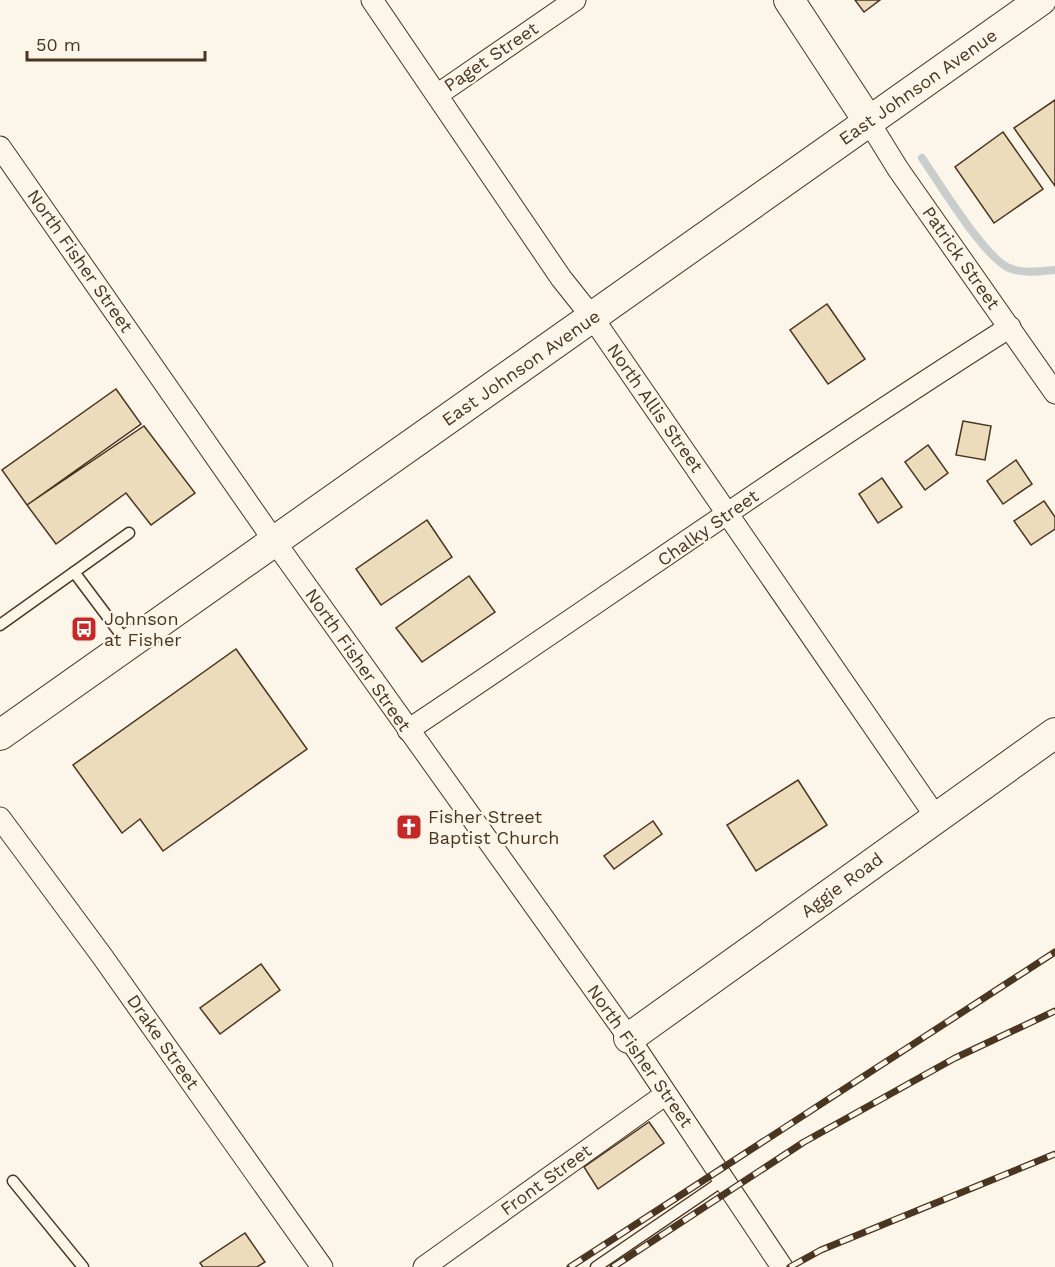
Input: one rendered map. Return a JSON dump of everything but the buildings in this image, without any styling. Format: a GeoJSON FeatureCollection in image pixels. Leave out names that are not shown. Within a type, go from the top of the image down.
{"type":"FeatureCollection","features":[{"type":"Feature","properties":{"kind":"main road"},"geometry":{"type":"LineString","coordinates":[[789,0],[869,122]]}},
{"type":"Feature","properties":{"kind":"main road","name":"East Johnson Avenue"},"geometry":{"type":"LineString","coordinates":[[0,735],[1041,0]]}},
{"type":"Feature","properties":{"kind":"main road","name":"Aggie Road"},"geometry":{"type":"LineString","coordinates":[[629,1038],[1055,733]]}},
{"type":"Feature","properties":{"kind":"street","name":"North Allis Street"},"geometry":{"type":"LineString","coordinates":[[372,0],[561,278],[592,317],[936,817]]}},
{"type":"Feature","properties":{"kind":"street","name":"Paget Street"},"geometry":{"type":"LineString","coordinates":[[437,95],[575,0]]}},
{"type":"Feature","properties":{"kind":"street","name":"Patrick Street"},"geometry":{"type":"LineString","coordinates":[[869,122],[898,169],[1055,393]]}},
{"type":"Feature","properties":{"kind":"street","name":"North Fisher Street"},"geometry":{"type":"LineString","coordinates":[[0,147],[275,542],[629,1038],[782,1267]]}},
{"type":"Feature","properties":{"kind":"street","name":"Chalky Street"},"geometry":{"type":"LineString","coordinates":[[408,730],[729,514],[862,421],[1010,327]]}},
{"type":"Feature","properties":{"kind":"street","name":"Drake Street"},"geometry":{"type":"LineString","coordinates":[[0,818],[102,956],[322,1267]]}},
{"type":"Feature","properties":{"kind":"street","name":"Front Street"},"geometry":{"type":"LineString","coordinates":[[424,1267],[666,1094]]}},
{"type":"Feature","properties":{"kind":"lane"},"geometry":{"type":"LineString","coordinates":[[0,625],[129,533]]}},
{"type":"Feature","properties":{"kind":"lane"},"geometry":{"type":"LineString","coordinates":[[74,572],[128,645]]}},
{"type":"Feature","properties":{"kind":"lane"},"geometry":{"type":"LineString","coordinates":[[596,1267],[722,1175]]}},
{"type":"Feature","properties":{"kind":"lane"},"geometry":{"type":"LineString","coordinates":[[13,1181],[82,1267]]}},
{"type":"Feature","properties":{"kind":"waterway"},"geometry":{"type":"LineString","coordinates":[[922,158],[963,219],[987,250],[999,261],[1009,268],[1020,271],[1055,270]]}},
{"type":"Feature","properties":{"kind":"railway"},"geometry":{"type":"LineString","coordinates":[[570,1267],[1055,952]]}},
{"type":"Feature","properties":{"kind":"railway"},"geometry":{"type":"LineString","coordinates":[[613,1267],[804,1142],[955,1058],[1055,1011]]}},
{"type":"Feature","properties":{"kind":"railway"},"geometry":{"type":"LineString","coordinates":[[790,1267],[821,1250],[1055,1154]]}},
{"type":"Feature","properties":{"kind":"place","name":"Johnson at Fisher"},"geometry":{"type":"Point","coordinates":[84,629]}},
{"type":"Feature","properties":{"kind":"place","name":"Fisher Street Baptist Church"},"geometry":{"type":"Point","coordinates":[409,827]}}]}
